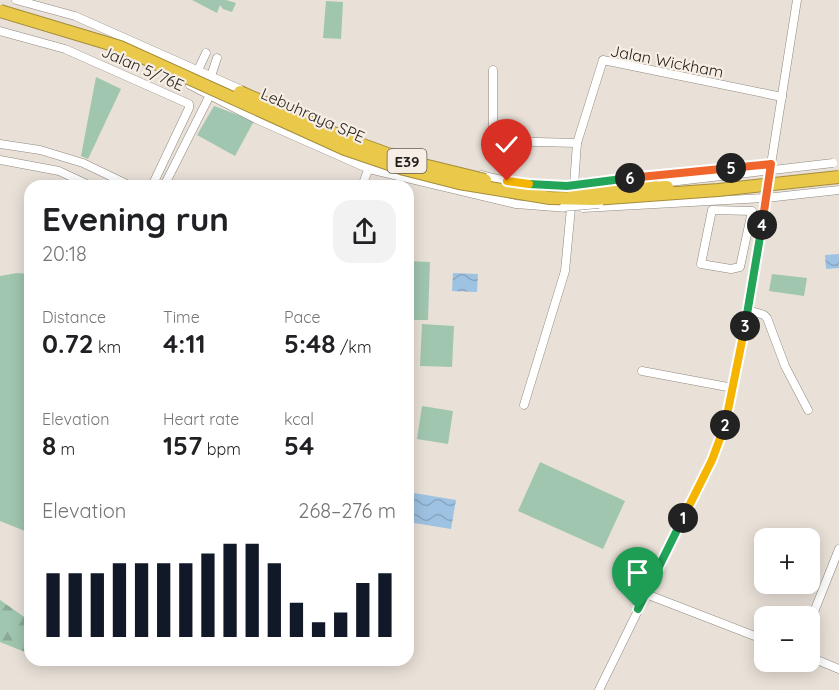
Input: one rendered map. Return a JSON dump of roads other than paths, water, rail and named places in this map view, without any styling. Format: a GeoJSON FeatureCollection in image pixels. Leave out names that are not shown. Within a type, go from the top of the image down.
{"type":"FeatureCollection","features":[{"type":"Feature","properties":{"kind":"highway","name":"Lebuhraya SPE"},"geometry":{"type":"LineString","coordinates":[[0,3],[122,40],[349,140],[407,161],[483,179],[550,190],[604,191],[837,173]]}},
{"type":"Feature","properties":{"kind":"highway","name":"Lebuhraya SPE"},"geometry":{"type":"LineString","coordinates":[[0,12],[120,47],[345,149],[404,169],[459,183],[550,198],[594,200],[718,190],[837,173]]}},
{"type":"Feature","properties":{"kind":"street"},"geometry":{"type":"LineString","coordinates":[[16,0],[75,16],[377,147],[507,181],[570,185],[771,164]]}},
{"type":"Feature","properties":{"kind":"street"},"geometry":{"type":"LineString","coordinates":[[599,690],[712,460],[724,428],[748,310],[797,0]]}},
{"type":"Feature","properties":{"kind":"street"},"geometry":{"type":"LineString","coordinates":[[0,12],[69,34],[132,58],[369,169],[516,204],[568,208],[638,206],[699,200],[766,198],[839,190]]}},
{"type":"Feature","properties":{"kind":"street","name":"Jalan 5/76E"},"geometry":{"type":"LineString","coordinates":[[0,31],[65,48],[189,104],[155,180]]}},
{"type":"Feature","properties":{"kind":"street"},"geometry":{"type":"LineString","coordinates":[[198,70],[206,53]]}},
{"type":"Feature","properties":{"kind":"street"},"geometry":{"type":"LineString","coordinates":[[210,76],[217,58]]}},
{"type":"Feature","properties":{"kind":"street","name":"Jalan Wickham"},"geometry":{"type":"LineString","coordinates":[[570,185],[577,143],[603,60],[782,97]]}},
{"type":"Feature","properties":{"kind":"street"},"geometry":{"type":"LineString","coordinates":[[493,70],[493,141],[577,143]]}},
{"type":"Feature","properties":{"kind":"street"},"geometry":{"type":"LineString","coordinates":[[167,180],[210,95]]}},
{"type":"Feature","properties":{"kind":"street"},"geometry":{"type":"LineString","coordinates":[[0,144],[40,150],[75,160],[119,180]]}},
{"type":"Feature","properties":{"kind":"street"},"geometry":{"type":"LineString","coordinates":[[364,180],[377,147]]}},
{"type":"Feature","properties":{"kind":"street"},"geometry":{"type":"LineString","coordinates":[[0,160],[59,171],[78,180]]}},
{"type":"Feature","properties":{"kind":"street"},"geometry":{"type":"LineString","coordinates":[[570,185],[575,188],[837,173]]}},
{"type":"Feature","properties":{"kind":"street"},"geometry":{"type":"LineString","coordinates":[[568,208],[837,173]]}},
{"type":"Feature","properties":{"kind":"street"},"geometry":{"type":"LineString","coordinates":[[524,405],[565,271],[568,208]]}},
{"type":"Feature","properties":{"kind":"street"},"geometry":{"type":"LineString","coordinates":[[741,264],[752,211],[712,210],[701,264],[731,269],[741,264],[755,266]]}},
{"type":"Feature","properties":{"kind":"street"},"geometry":{"type":"LineString","coordinates":[[748,310],[767,318],[785,366],[808,410]]}},
{"type":"Feature","properties":{"kind":"street"},"geometry":{"type":"LineString","coordinates":[[642,371],[733,388]]}},
{"type":"Feature","properties":{"kind":"street"},"geometry":{"type":"LineString","coordinates":[[816,606],[839,549]]}},
{"type":"Feature","properties":{"kind":"street"},"geometry":{"type":"LineString","coordinates":[[646,594],[754,636]]}},
{"type":"Feature","properties":{"kind":"street"},"geometry":{"type":"LineString","coordinates":[[820,661],[839,669]]}},
{"type":"Feature","properties":{"kind":"water"},"geometry":{"type":"Polygon","coordinates":[[[839,254],[839,268],[826,269],[825,255],[839,254]]]}},
{"type":"Feature","properties":{"kind":"water"},"geometry":{"type":"Polygon","coordinates":[[[453,273],[478,274],[477,292],[452,291],[453,273]]]}},
{"type":"Feature","properties":{"kind":"water"},"geometry":{"type":"Polygon","coordinates":[[[414,493],[456,500],[451,529],[414,523],[414,493]]]}}]}
